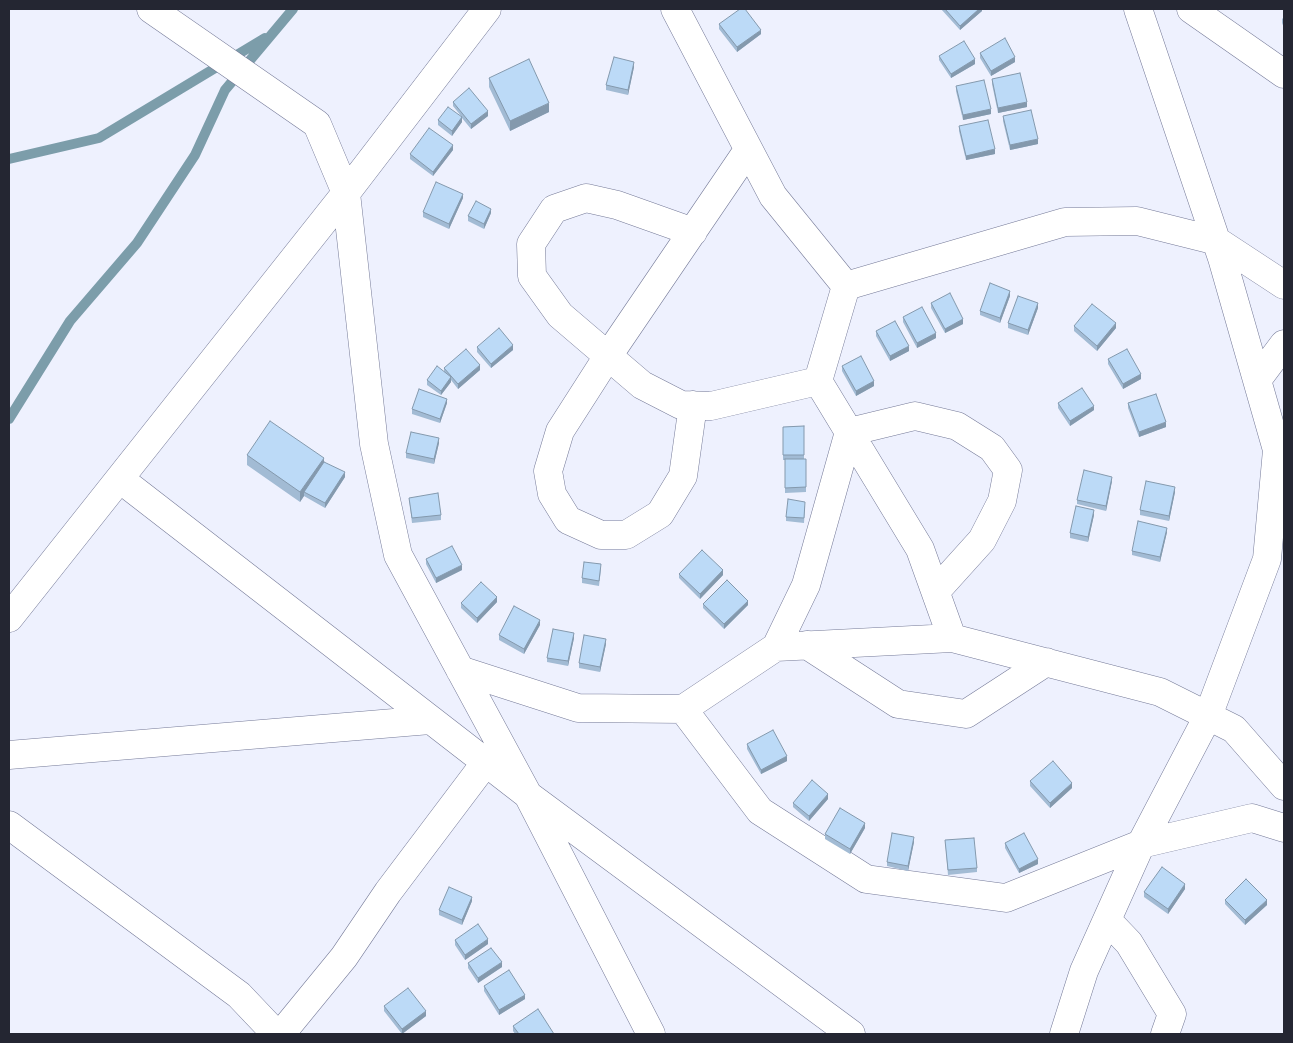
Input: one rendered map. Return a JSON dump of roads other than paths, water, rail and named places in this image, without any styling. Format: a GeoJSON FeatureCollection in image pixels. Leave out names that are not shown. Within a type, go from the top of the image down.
{"type":"FeatureCollection","features":[{"type":"Feature","properties":{"kind":"street"},"geometry":{"type":"LineString","coordinates":[[9,618],[346,193],[487,9]]}},
{"type":"Feature","properties":{"kind":"street"},"geometry":{"type":"LineString","coordinates":[[675,9],[773,196],[846,286]]}},
{"type":"Feature","properties":{"kind":"street"},"geometry":{"type":"LineString","coordinates":[[1064,1034],[1084,971],[1106,920],[1141,844],[1208,716],[1267,559],[1277,450],[1217,241],[1138,9]]}},
{"type":"Feature","properties":{"kind":"street"},"geometry":{"type":"LineString","coordinates":[[1191,9],[1284,74]]}},
{"type":"Feature","properties":{"kind":"street"},"geometry":{"type":"LineString","coordinates":[[158,14],[317,124],[346,193],[374,444],[398,555],[528,795],[651,1034]]}},
{"type":"Feature","properties":{"kind":"street"},"geometry":{"type":"LineString","coordinates":[[693,405],[683,476],[660,514],[626,535],[601,536],[568,520],[552,494],[548,471],[560,431],[608,356],[748,150]]}},
{"type":"Feature","properties":{"kind":"street"},"geometry":{"type":"LineString","coordinates":[[693,232],[617,205],[586,198],[554,209],[531,244],[532,276],[560,316],[642,385],[681,405],[711,406],[818,381]]}},
{"type":"Feature","properties":{"kind":"street"},"geometry":{"type":"LineString","coordinates":[[846,286],[1064,222],[1137,220],[1217,241],[1284,285]]}},
{"type":"Feature","properties":{"kind":"street"},"geometry":{"type":"LineString","coordinates":[[846,286],[818,381],[920,549],[952,638]]}},
{"type":"Feature","properties":{"kind":"street"},"geometry":{"type":"LineString","coordinates":[[1257,380],[1284,344]]}},
{"type":"Feature","properties":{"kind":"street"},"geometry":{"type":"LineString","coordinates":[[849,432],[915,416],[957,426],[992,448],[1008,470],[1002,501],[982,540],[936,591]]}},
{"type":"Feature","properties":{"kind":"street"},"geometry":{"type":"LineString","coordinates":[[776,647],[806,585],[849,432]]}},
{"type":"Feature","properties":{"kind":"street"},"geometry":{"type":"LineString","coordinates":[[120,479],[528,795],[851,1034]]}},
{"type":"Feature","properties":{"kind":"street"},"geometry":{"type":"LineString","coordinates":[[460,670],[578,708],[682,709],[776,647],[952,638],[1160,692],[1234,729],[1284,786]]}},
{"type":"Feature","properties":{"kind":"street"},"geometry":{"type":"LineString","coordinates":[[807,645],[898,704],[966,714],[1046,662]]}},
{"type":"Feature","properties":{"kind":"street"},"geometry":{"type":"LineString","coordinates":[[682,709],[760,811],[866,879],[1006,898],[1141,844],[1252,818],[1284,828]]}},
{"type":"Feature","properties":{"kind":"street"},"geometry":{"type":"LineString","coordinates":[[9,755],[430,720]]}},
{"type":"Feature","properties":{"kind":"street"},"geometry":{"type":"LineString","coordinates":[[281,1034],[344,957],[388,892],[486,762]]}},
{"type":"Feature","properties":{"kind":"street"},"geometry":{"type":"LineString","coordinates":[[9,825],[239,995],[276,1034]]}},
{"type":"Feature","properties":{"kind":"street"},"geometry":{"type":"LineString","coordinates":[[1106,920],[1129,943],[1172,1014],[1165,1034]]}},
{"type":"Feature","properties":{"kind":"waterway"},"geometry":{"type":"LineString","coordinates":[[9,419],[70,321],[137,243],[195,155],[225,90],[293,9]]}},
{"type":"Feature","properties":{"kind":"waterway"},"geometry":{"type":"LineString","coordinates":[[9,159],[99,138],[265,38]]}}]}
